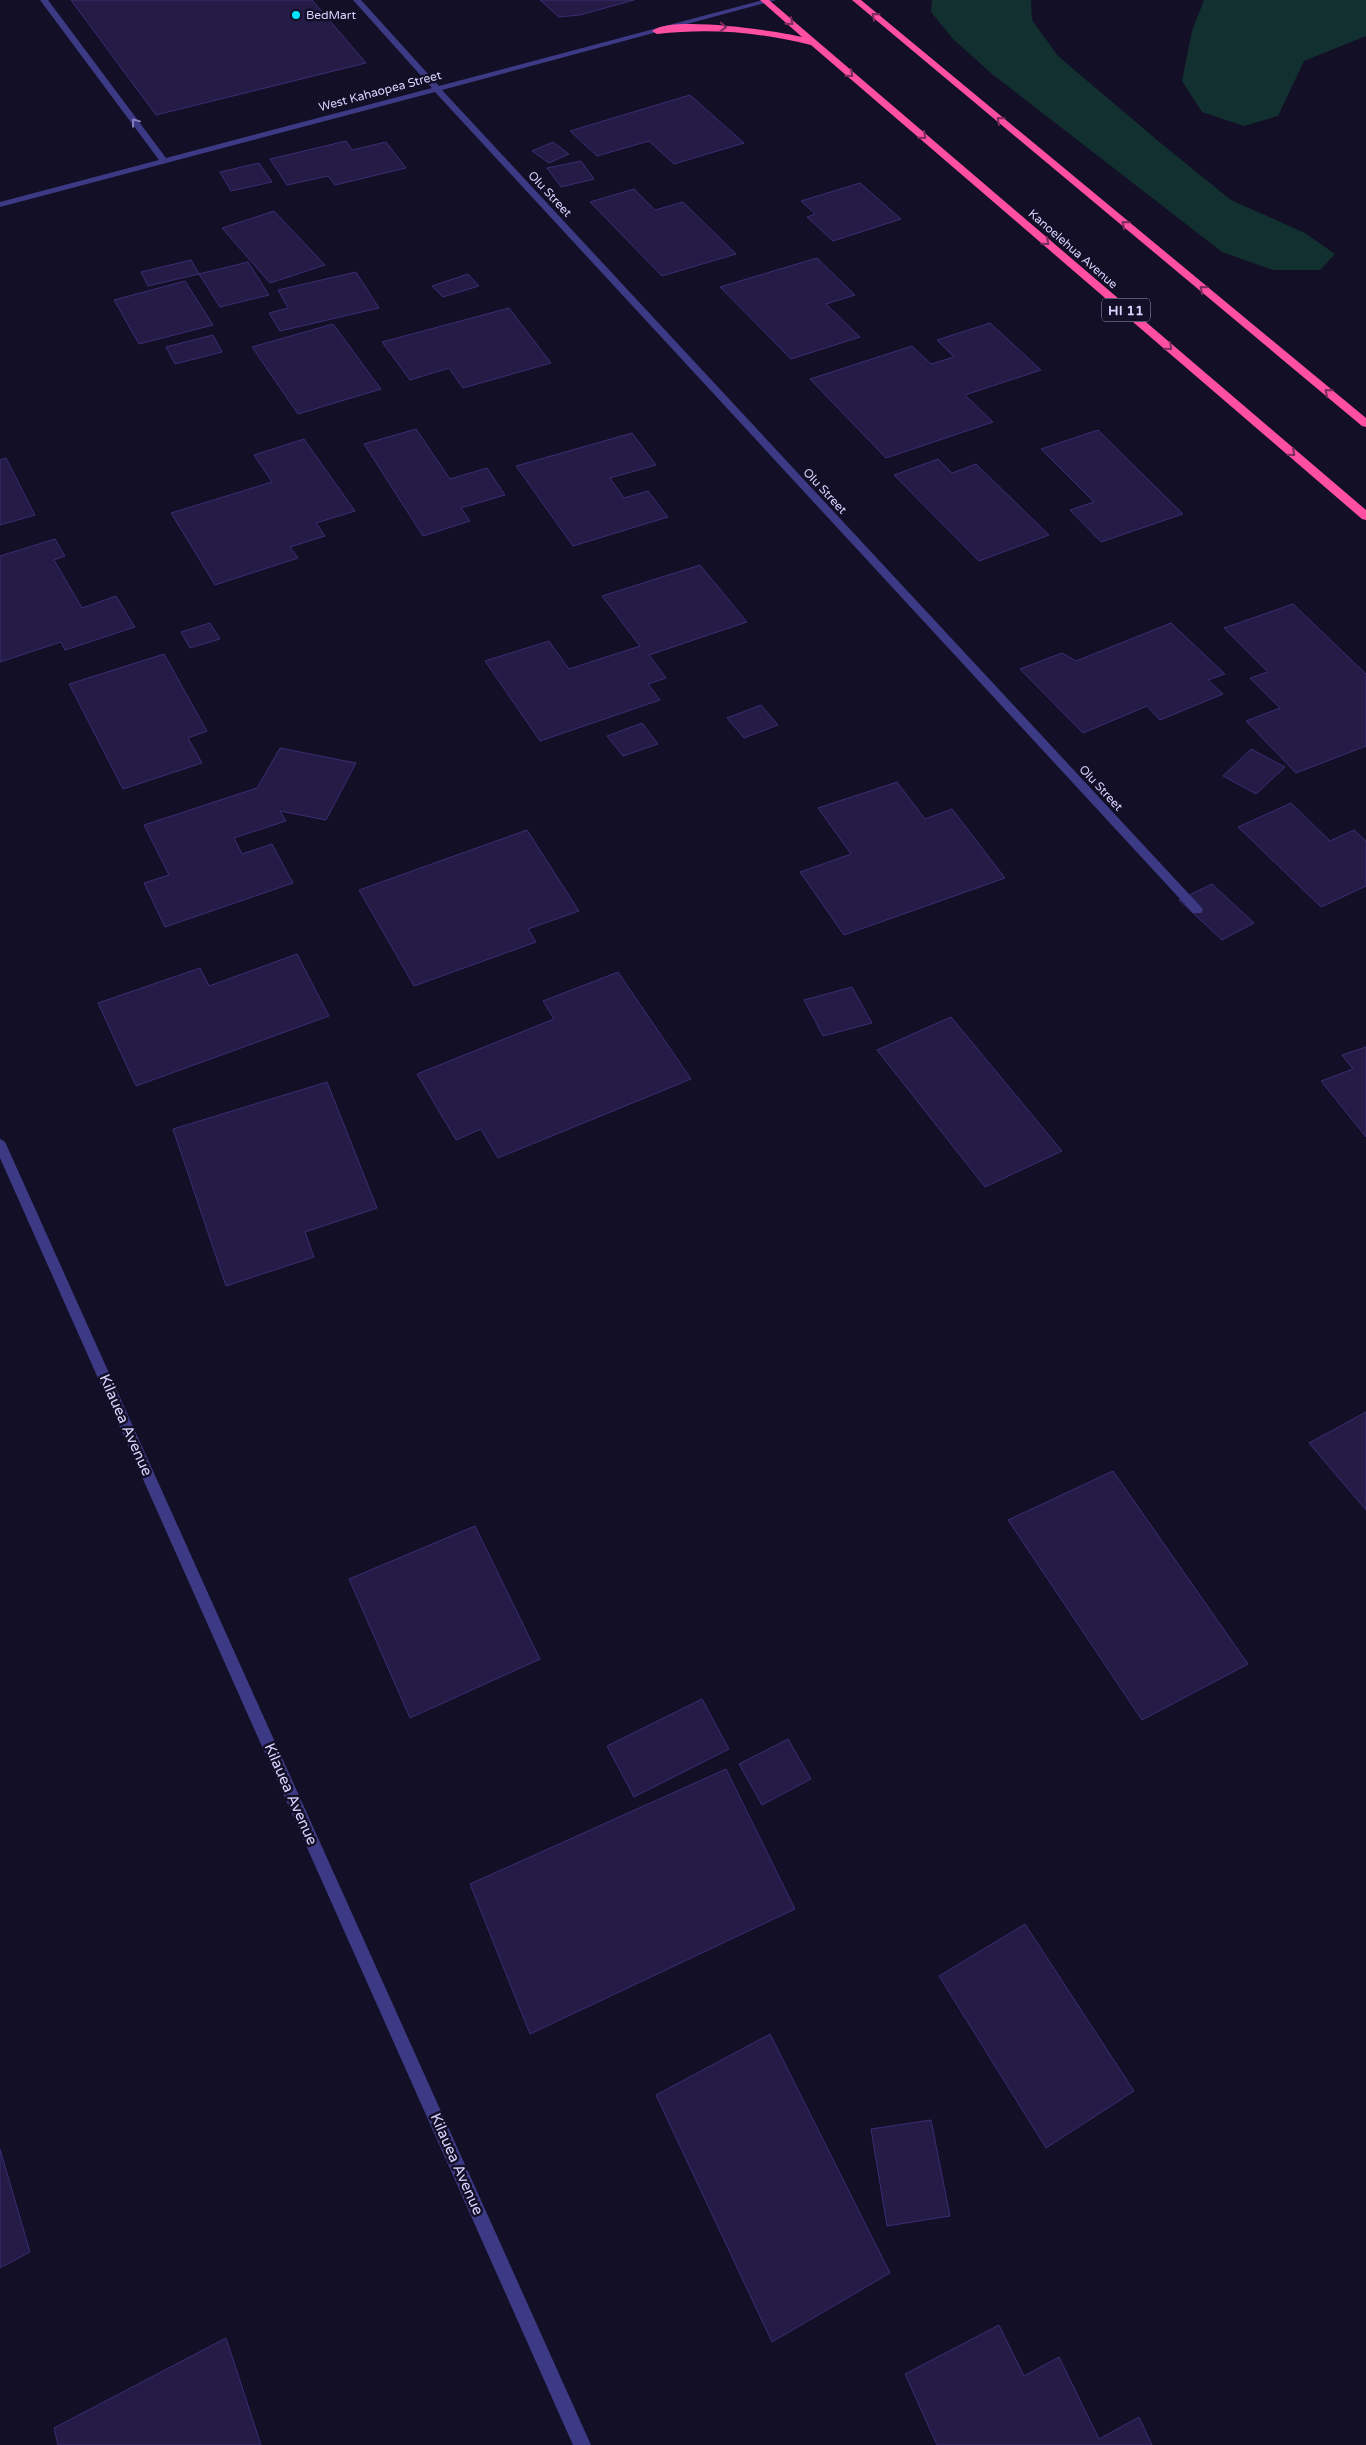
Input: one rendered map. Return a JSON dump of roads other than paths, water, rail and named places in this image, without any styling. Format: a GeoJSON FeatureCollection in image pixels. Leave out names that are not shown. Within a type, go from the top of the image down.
{"type":"FeatureCollection","features":[{"type":"Feature","properties":{"kind":"highway"},"geometry":{"type":"LineString","coordinates":[[856,0],[1366,424]]}},
{"type":"Feature","properties":{"kind":"highway","name":"Kanoelehua Avenue"},"geometry":{"type":"LineString","coordinates":[[768,1],[814,43],[1366,516]]}},
{"type":"Feature","properties":{"kind":"highway"},"geometry":{"type":"LineString","coordinates":[[657,31],[724,26],[765,31],[814,43]]}},
{"type":"Feature","properties":{"kind":"street"},"geometry":{"type":"LineString","coordinates":[[44,0],[164,161]]}},
{"type":"Feature","properties":{"kind":"street","name":"Olu Street"},"geometry":{"type":"LineString","coordinates":[[357,0],[436,89],[1196,910]]}},
{"type":"Feature","properties":{"kind":"street","name":"West Kahaopea Street"},"geometry":{"type":"LineString","coordinates":[[0,205],[768,1]]}},
{"type":"Feature","properties":{"kind":"street","name":"Kilauea Avenue"},"geometry":{"type":"LineString","coordinates":[[0,1144],[582,2445]]}},
{"type":"Feature","properties":{"kind":"place","name":"BedMart"},"geometry":{"type":"Point","coordinates":[296,15]}}]}
